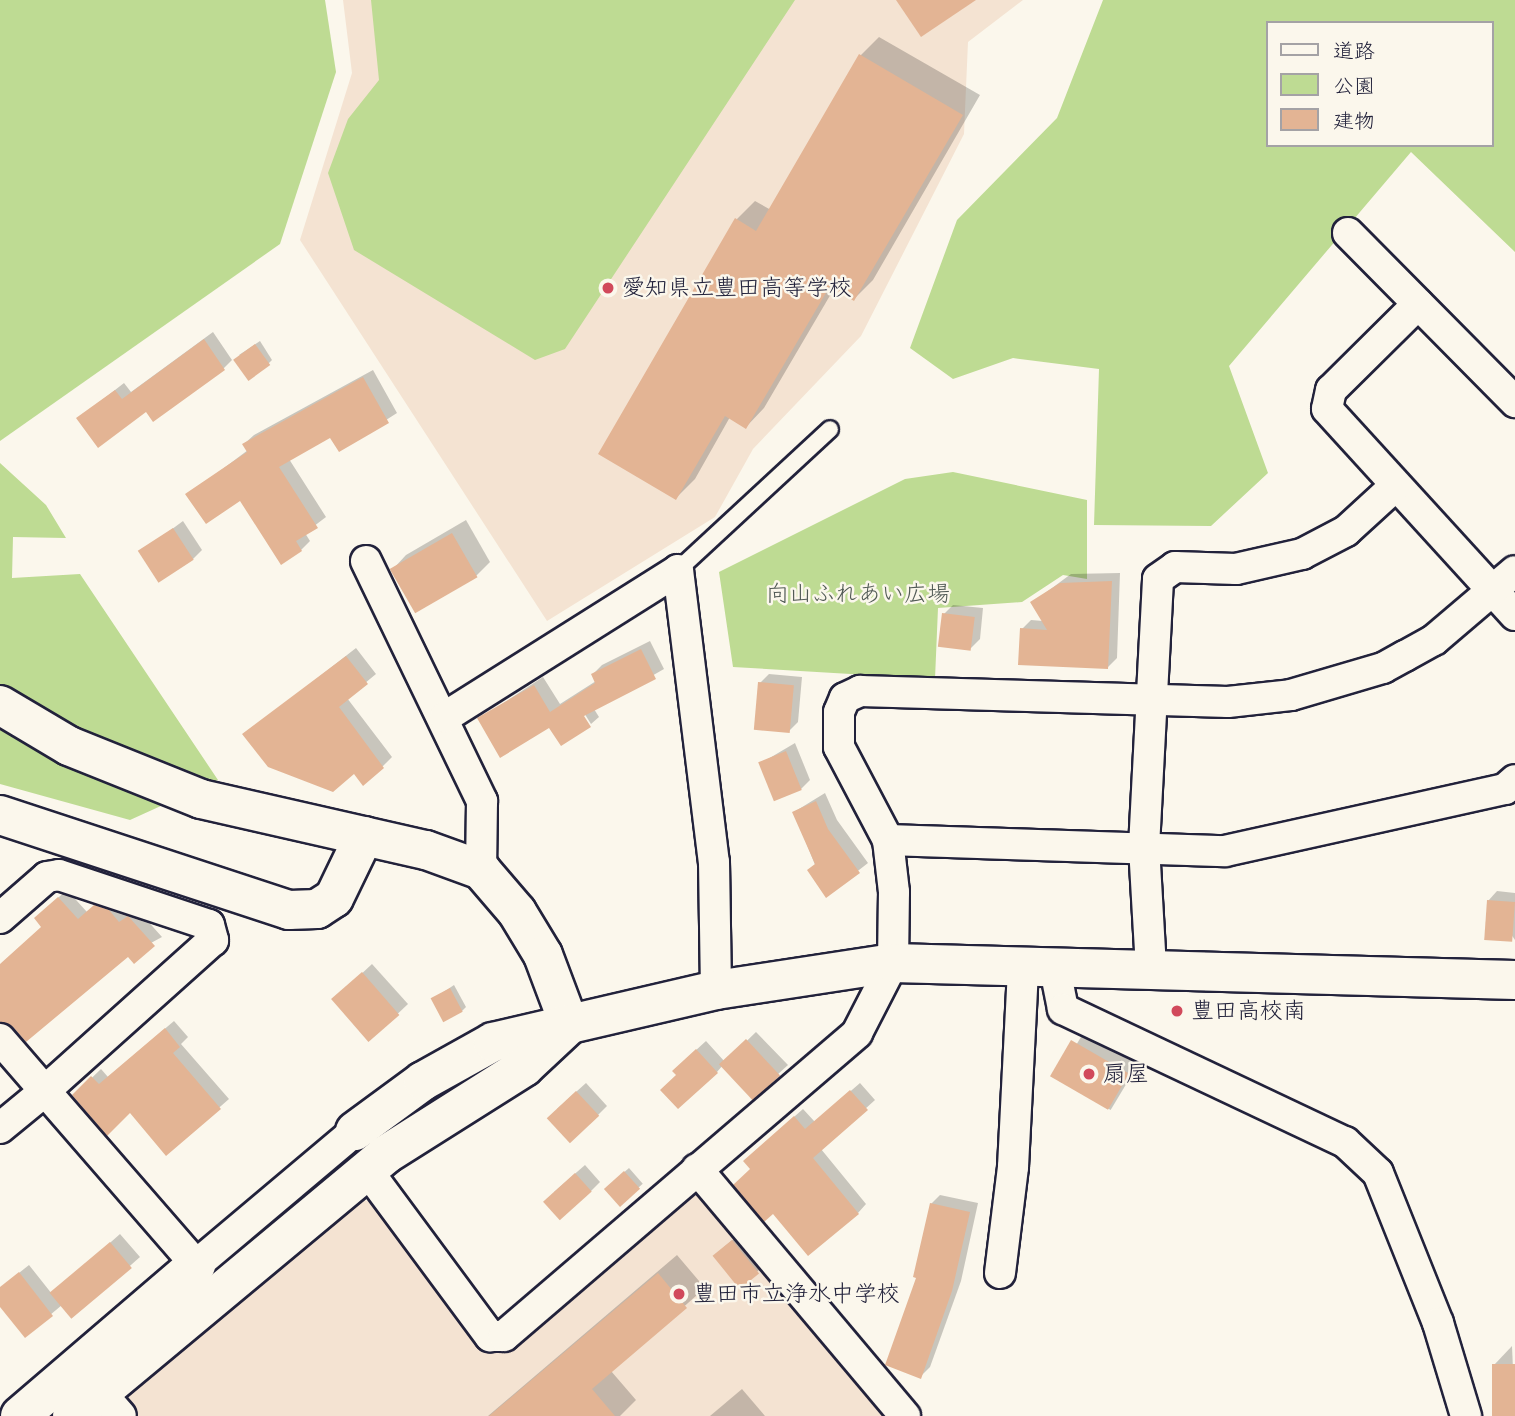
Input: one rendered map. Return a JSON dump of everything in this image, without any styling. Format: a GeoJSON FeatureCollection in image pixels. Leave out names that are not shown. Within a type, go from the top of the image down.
{"type":"FeatureCollection","features":[{"type":"Feature","properties":{"kind":"street"},"geometry":{"type":"LineString","coordinates":[[1348,233],[1515,402]]}},
{"type":"Feature","properties":{"kind":"street"},"geometry":{"type":"LineString","coordinates":[[1418,304],[1327,397],[1332,419],[1515,615]]}},
{"type":"Feature","properties":{"kind":"street"},"geometry":{"type":"LineString","coordinates":[[1151,968],[1144,847],[1155,585],[1163,574],[1175,567],[1236,569],[1302,554],[1346,531],[1394,486]]}},
{"type":"Feature","properties":{"kind":"street"},"geometry":{"type":"LineString","coordinates":[[366,561],[445,717],[482,802],[481,870]]}},
{"type":"Feature","properties":{"kind":"street"},"geometry":{"type":"LineString","coordinates":[[445,717],[678,570],[713,862],[716,989]]}},
{"type":"Feature","properties":{"kind":"street"},"geometry":{"type":"LineString","coordinates":[[367,1170],[490,1336],[504,1336],[858,1033],[893,963],[894,892],[888,841],[839,747],[839,712],[853,694],[1150,701],[1261,700],[1322,689],[1405,656],[1434,640],[1515,571]]}},
{"type":"Feature","properties":{"kind":"street"},"geometry":{"type":"LineString","coordinates":[[0,705],[69,746],[201,799],[426,850],[481,870],[517,912],[543,955],[569,1024]]}},
{"type":"Feature","properties":{"kind":"street"},"geometry":{"type":"LineString","coordinates":[[888,841],[1253,848],[1512,787]]}},
{"type":"Feature","properties":{"kind":"street"},"geometry":{"type":"LineString","coordinates":[[0,815],[289,910],[317,909],[334,898],[365,836]]}},
{"type":"Feature","properties":{"kind":"street"},"geometry":{"type":"LineString","coordinates":[[0,918],[53,874],[209,925],[212,931],[208,949],[0,1128]]}},
{"type":"Feature","properties":{"kind":"street"},"geometry":{"type":"LineString","coordinates":[[20,1416],[265,1204],[355,1131],[423,1081],[493,1042],[716,989],[893,963],[1515,980]]}},
{"type":"Feature","properties":{"kind":"street"},"geometry":{"type":"LineString","coordinates":[[1000,1273],[1039,968]]}},
{"type":"Feature","properties":{"kind":"street"},"geometry":{"type":"LineString","coordinates":[[1039,968],[1063,1009],[1345,1142],[1378,1173],[1438,1323],[1465,1416]]}},
{"type":"Feature","properties":{"kind":"street"},"geometry":{"type":"LineString","coordinates":[[98,1408],[296,1237],[367,1170],[453,1109],[524,1067],[569,1024]]}},
{"type":"Feature","properties":{"kind":"street"},"geometry":{"type":"LineString","coordinates":[[0,1039],[196,1265]]}},
{"type":"Feature","properties":{"kind":"street"},"geometry":{"type":"LineString","coordinates":[[696,1169],[905,1416]]}},
{"type":"Feature","properties":{"kind":"lane"},"geometry":{"type":"LineString","coordinates":[[678,570],[830,429]]}},
{"type":"Feature","properties":{"kind":"lane"},"geometry":{"type":"LineString","coordinates":[[265,1204],[296,1237]]}},
{"type":"Feature","properties":{"kind":"shaded area","name":"愛知県立豊田高等学校"},"geometry":{"type":"Polygon","coordinates":[[[343,0],[1023,0],[968,42],[964,134],[861,336],[753,449],[715,517],[547,621],[300,240],[352,73],[343,0]]]}},
{"type":"Feature","properties":{"kind":"shaded area","name":"豊田市立浄水中学校"},"geometry":{"type":"Polygon","coordinates":[[[682,1193],[705,1194],[890,1416],[133,1416],[128,1409],[129,1387],[354,1197],[374,1203],[484,1345],[504,1352],[682,1193]]]}},
{"type":"Feature","properties":{"kind":"green space"},"geometry":{"type":"Polygon","coordinates":[[[0,0],[325,0],[336,72],[280,244],[0,441],[0,0]]]}},
{"type":"Feature","properties":{"kind":"green space"},"geometry":{"type":"Polygon","coordinates":[[[371,0],[795,0],[565,349],[535,360],[354,250],[328,173],[348,119],[379,80],[371,0]]]}},
{"type":"Feature","properties":{"kind":"green space"},"geometry":{"type":"Polygon","coordinates":[[[1103,0],[1515,0],[1515,252],[1411,152],[1229,366],[1268,473],[1211,526],[1094,525],[1099,369],[1013,358],[953,379],[910,348],[957,220],[1057,118],[1103,0]]]}},
{"type":"Feature","properties":{"kind":"green space"},"geometry":{"type":"Polygon","coordinates":[[[0,463],[46,505],[66,538],[13,537],[12,578],[80,574],[218,780],[130,820],[0,784],[0,463]]]}},
{"type":"Feature","properties":{"kind":"green space","name":"向山ふれあい広場"},"geometry":{"type":"Polygon","coordinates":[[[953,472],[1087,500],[1087,579],[1063,575],[1022,602],[938,608],[935,679],[733,667],[719,572],[905,479],[953,472]]]}},
{"type":"Feature","properties":{"kind":"building"},"geometry":{"type":"Polygon","coordinates":[[[896,0],[976,0],[921,37],[896,0]]]}},
{"type":"Feature","properties":{"kind":"building"},"geometry":{"type":"Polygon","coordinates":[[[859,54],[963,115],[854,301],[830,286],[746,429],[725,416],[676,500],[598,454],[735,218],[756,231],[859,54]]]}},
{"type":"Feature","properties":{"kind":"building"},"geometry":{"type":"Polygon","coordinates":[[[204,339],[225,370],[153,422],[146,412],[98,448],[76,418],[115,390],[122,399],[204,339]]]}},
{"type":"Feature","properties":{"kind":"building"},"geometry":{"type":"Polygon","coordinates":[[[255,344],[270,365],[248,381],[233,360],[255,344]]]}},
{"type":"Feature","properties":{"kind":"building"},"geometry":{"type":"Polygon","coordinates":[[[363,377],[389,423],[339,452],[330,438],[279,467],[318,528],[296,541],[302,551],[281,565],[240,501],[206,524],[185,494],[247,452],[242,444],[363,377]]]}},
{"type":"Feature","properties":{"kind":"building"},"geometry":{"type":"Polygon","coordinates":[[[173,528],[194,560],[158,583],[138,551],[173,528]]]}},
{"type":"Feature","properties":{"kind":"building"},"geometry":{"type":"Polygon","coordinates":[[[452,533],[478,577],[415,613],[390,569],[452,533]]]}},
{"type":"Feature","properties":{"kind":"building"},"geometry":{"type":"Polygon","coordinates":[[[1112,581],[1108,669],[1018,665],[1020,628],[1047,630],[1030,602],[1060,583],[1112,581]]]}},
{"type":"Feature","properties":{"kind":"building"},"geometry":{"type":"Polygon","coordinates":[[[942,613],[975,617],[971,651],[938,647],[942,613]]]}},
{"type":"Feature","properties":{"kind":"building"},"geometry":{"type":"Polygon","coordinates":[[[641,649],[656,679],[584,716],[591,727],[561,746],[549,728],[500,758],[477,718],[534,685],[550,712],[595,683],[591,674],[641,649]]]}},
{"type":"Feature","properties":{"kind":"building"},"geometry":{"type":"Polygon","coordinates":[[[346,656],[368,684],[339,707],[384,768],[363,786],[354,774],[333,792],[268,767],[242,734],[346,656]]]}},
{"type":"Feature","properties":{"kind":"building"},"geometry":{"type":"Polygon","coordinates":[[[758,682],[794,685],[790,733],[754,730],[758,682]]]}},
{"type":"Feature","properties":{"kind":"building"},"geometry":{"type":"Polygon","coordinates":[[[786,751],[802,790],[774,801],[758,762],[786,751]]]}},
{"type":"Feature","properties":{"kind":"building"},"geometry":{"type":"Polygon","coordinates":[[[816,801],[828,829],[860,873],[826,898],[807,870],[815,864],[792,812],[816,801]]]}},
{"type":"Feature","properties":{"kind":"building"},"geometry":{"type":"Polygon","coordinates":[[[58,897],[78,919],[94,905],[109,910],[119,922],[128,916],[155,946],[134,964],[128,957],[26,1042],[13,1027],[0,1022],[0,964],[41,927],[34,918],[58,897]]]}},
{"type":"Feature","properties":{"kind":"building"},"geometry":{"type":"Polygon","coordinates":[[[1487,900],[1515,902],[1512,942],[1484,940],[1487,900]]]}},
{"type":"Feature","properties":{"kind":"building"},"geometry":{"type":"Polygon","coordinates":[[[362,972],[399,1015],[368,1042],[331,999],[362,972]]]}},
{"type":"Feature","properties":{"kind":"building"},"geometry":{"type":"Polygon","coordinates":[[[450,988],[463,1012],[443,1022],[431,998],[450,988]]]}},
{"type":"Feature","properties":{"kind":"building"},"geometry":{"type":"Polygon","coordinates":[[[165,1028],[180,1047],[173,1053],[221,1109],[166,1156],[130,1113],[107,1136],[72,1095],[91,1076],[99,1084],[165,1028]]]}},
{"type":"Feature","properties":{"kind":"building"},"geometry":{"type":"Polygon","coordinates":[[[746,1039],[780,1076],[753,1101],[719,1064],[746,1039]]]}},
{"type":"Feature","properties":{"kind":"building","name":"扇屋"},"geometry":{"type":"Polygon","coordinates":[[[1071,1040],[1129,1074],[1108,1110],[1050,1076],[1071,1040]]]}},
{"type":"Feature","properties":{"kind":"building"},"geometry":{"type":"Polygon","coordinates":[[[696,1049],[718,1073],[678,1109],[660,1090],[676,1075],[672,1071],[696,1049]]]}},
{"type":"Feature","properties":{"kind":"building"},"geometry":{"type":"Polygon","coordinates":[[[850,1090],[868,1110],[813,1158],[859,1214],[808,1256],[773,1214],[764,1222],[733,1185],[750,1169],[743,1161],[794,1116],[805,1129],[850,1090]]]}},
{"type":"Feature","properties":{"kind":"building"},"geometry":{"type":"Polygon","coordinates":[[[576,1091],[599,1116],[570,1143],[547,1118],[576,1091]]]}},
{"type":"Feature","properties":{"kind":"building"},"geometry":{"type":"Polygon","coordinates":[[[624,1171],[640,1189],[620,1207],[604,1189],[624,1171]]]}},
{"type":"Feature","properties":{"kind":"building"},"geometry":{"type":"Polygon","coordinates":[[[575,1173],[592,1192],[560,1220],[543,1202],[575,1173]]]}},
{"type":"Feature","properties":{"kind":"building"},"geometry":{"type":"Polygon","coordinates":[[[930,1203],[970,1212],[952,1291],[921,1379],[885,1365],[916,1278],[913,1277],[930,1203]]]}},
{"type":"Feature","properties":{"kind":"building"},"geometry":{"type":"Polygon","coordinates":[[[732,1240],[759,1273],[740,1289],[713,1256],[732,1240]]]}},
{"type":"Feature","properties":{"kind":"building"},"geometry":{"type":"Polygon","coordinates":[[[110,1242],[132,1268],[71,1319],[49,1293],[110,1242]]]}},
{"type":"Feature","properties":{"kind":"building"},"geometry":{"type":"Polygon","coordinates":[[[19,1272],[53,1316],[25,1338],[0,1307],[0,1287],[19,1272]]]}},
{"type":"Feature","properties":{"kind":"building"},"geometry":{"type":"Polygon","coordinates":[[[658,1273],[687,1308],[592,1389],[615,1416],[489,1416],[658,1273]]]}},
{"type":"Feature","properties":{"kind":"building"},"geometry":{"type":"Polygon","coordinates":[[[1492,1364],[1515,1364],[1515,1416],[1492,1416],[1492,1364]]]}},
{"type":"Feature","properties":{"kind":"place","name":"愛知県立豊田高等学校"},"geometry":{"type":"Point","coordinates":[608,288]}},
{"type":"Feature","properties":{"kind":"place","name":"豊田高校南"},"geometry":{"type":"Point","coordinates":[1177,1011]}},
{"type":"Feature","properties":{"kind":"place","name":"扇屋"},"geometry":{"type":"Point","coordinates":[1089,1074]}},
{"type":"Feature","properties":{"kind":"place","name":"豊田市立浄水中学校"},"geometry":{"type":"Point","coordinates":[679,1294]}}]}
